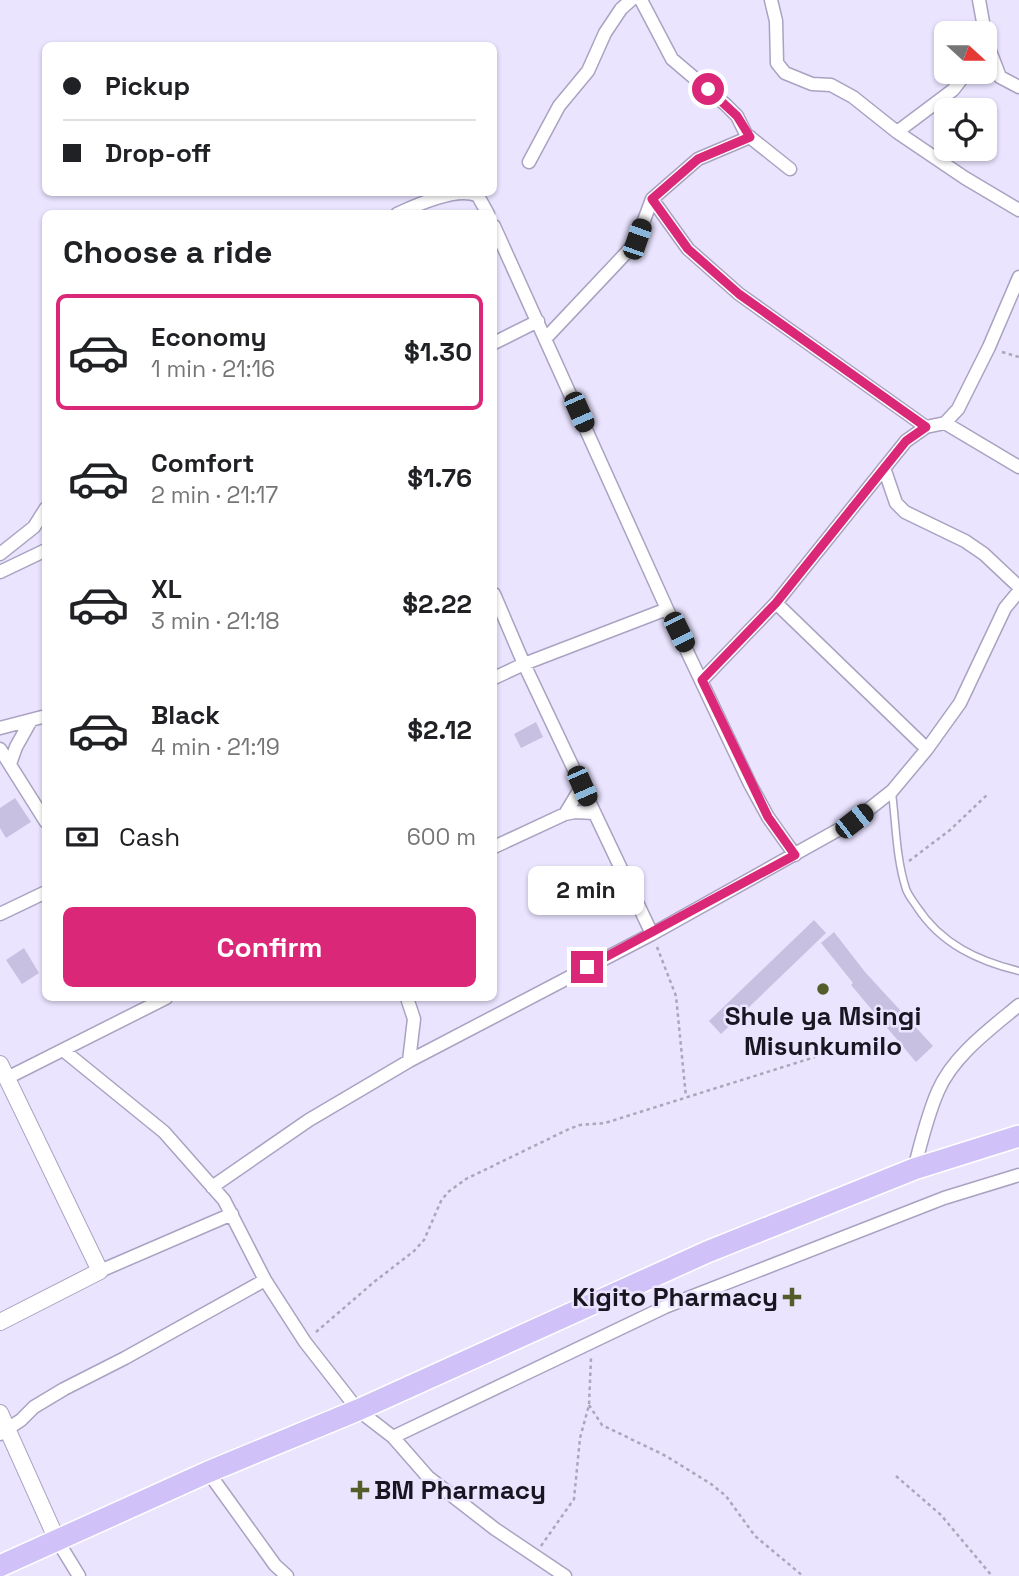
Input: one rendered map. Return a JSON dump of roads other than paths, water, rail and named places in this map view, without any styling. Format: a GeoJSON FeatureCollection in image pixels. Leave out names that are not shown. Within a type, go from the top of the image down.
{"type":"FeatureCollection","features":[{"type":"Feature","properties":{"kind":"highway"},"geometry":{"type":"LineString","coordinates":[[0,1566],[208,1472],[358,1410],[707,1252],[914,1169],[1019,1136]]}},
{"type":"Feature","properties":{"kind":"street"},"geometry":{"type":"LineString","coordinates":[[529,162],[559,106],[589,71],[605,33],[621,9],[631,0]]}},
{"type":"Feature","properties":{"kind":"street"},"geometry":{"type":"LineString","coordinates":[[641,0],[672,59],[726,105],[750,137],[790,169]]}},
{"type":"Feature","properties":{"kind":"street"},"geometry":{"type":"LineString","coordinates":[[771,0],[776,21],[777,62],[785,73],[802,81],[831,85],[853,97],[897,132],[965,178],[1019,210]]}},
{"type":"Feature","properties":{"kind":"street"},"geometry":{"type":"LineString","coordinates":[[979,0],[982,21]]}},
{"type":"Feature","properties":{"kind":"street"},"geometry":{"type":"LineString","coordinates":[[998,72],[1000,77],[1019,87]]}},
{"type":"Feature","properties":{"kind":"street"},"geometry":{"type":"LineString","coordinates":[[897,132],[958,84]]}},
{"type":"Feature","properties":{"kind":"street"},"geometry":{"type":"LineString","coordinates":[[545,339],[632,246],[652,199],[698,159],[750,137]]}},
{"type":"Feature","properties":{"kind":"street"},"geometry":{"type":"LineString","coordinates":[[409,210],[449,196]]}},
{"type":"Feature","properties":{"kind":"street"},"geometry":{"type":"LineString","coordinates":[[652,199],[688,249],[739,294],[926,427]]}},
{"type":"Feature","properties":{"kind":"street"},"geometry":{"type":"LineString","coordinates":[[497,232],[667,609],[768,817],[795,855]]}},
{"type":"Feature","properties":{"kind":"street"},"geometry":{"type":"LineString","coordinates":[[702,680],[776,603],[906,441],[926,427],[945,423],[958,409],[989,347],[1019,277]]}},
{"type":"Feature","properties":{"kind":"street"},"geometry":{"type":"LineString","coordinates":[[497,341],[538,321]]}},
{"type":"Feature","properties":{"kind":"street"},"geometry":{"type":"LineString","coordinates":[[945,423],[1019,467]]}},
{"type":"Feature","properties":{"kind":"street"},"geometry":{"type":"LineString","coordinates":[[212,1187],[309,1120],[409,1062],[795,855],[854,821],[892,791],[928,749],[960,703],[1005,608],[1019,589],[985,554],[965,541],[905,512],[896,503],[884,468]]}},
{"type":"Feature","properties":{"kind":"street"},"geometry":{"type":"LineString","coordinates":[[0,555],[34,527],[42,514]]}},
{"type":"Feature","properties":{"kind":"street"},"geometry":{"type":"LineString","coordinates":[[0,572],[42,552]]}},
{"type":"Feature","properties":{"kind":"street"},"geometry":{"type":"LineString","coordinates":[[497,601],[524,664],[652,934]]}},
{"type":"Feature","properties":{"kind":"street"},"geometry":{"type":"LineString","coordinates":[[776,603],[928,749]]}},
{"type":"Feature","properties":{"kind":"street"},"geometry":{"type":"LineString","coordinates":[[497,677],[667,609]]}},
{"type":"Feature","properties":{"kind":"street"},"geometry":{"type":"LineString","coordinates":[[0,728],[42,718]]}},
{"type":"Feature","properties":{"kind":"street"},"geometry":{"type":"LineString","coordinates":[[10,764],[30,722]]}},
{"type":"Feature","properties":{"kind":"street"},"geometry":{"type":"LineString","coordinates":[[0,749],[42,816]]}},
{"type":"Feature","properties":{"kind":"street"},"geometry":{"type":"LineString","coordinates":[[565,814],[582,786]]}},
{"type":"Feature","properties":{"kind":"street"},"geometry":{"type":"LineString","coordinates":[[497,846],[565,814],[594,813]]}},
{"type":"Feature","properties":{"kind":"street"},"geometry":{"type":"LineString","coordinates":[[0,914],[42,894]]}},
{"type":"Feature","properties":{"kind":"street"},"geometry":{"type":"LineString","coordinates":[[408,1001],[414,1019],[409,1062]]}},
{"type":"Feature","properties":{"kind":"street"},"geometry":{"type":"LineString","coordinates":[[100,1271],[3,1071],[63,1050],[138,1003]]}},
{"type":"Feature","properties":{"kind":"street"},"geometry":{"type":"LineString","coordinates":[[914,1169],[938,1090],[955,1064],[1019,1005]]}},
{"type":"Feature","properties":{"kind":"street"},"geometry":{"type":"LineString","coordinates":[[63,1050],[164,1132],[224,1200],[265,1280],[305,1342],[358,1410],[393,1437],[428,1477],[495,1529],[565,1576]]}},
{"type":"Feature","properties":{"kind":"street"},"geometry":{"type":"LineString","coordinates":[[393,1437],[665,1307],[944,1198],[1019,1174]]}},
{"type":"Feature","properties":{"kind":"street"},"geometry":{"type":"LineString","coordinates":[[0,1322],[100,1271],[232,1214]]}},
{"type":"Feature","properties":{"kind":"street"},"geometry":{"type":"LineString","coordinates":[[4,1433],[34,1407],[64,1389],[265,1280]]}},
{"type":"Feature","properties":{"kind":"street"},"geometry":{"type":"LineString","coordinates":[[0,1413],[4,1433],[57,1540],[79,1576]]}},
{"type":"Feature","properties":{"kind":"street"},"geometry":{"type":"LineString","coordinates":[[208,1472],[275,1564],[287,1576]]}},
{"type":"Feature","properties":{"kind":"lane"},"geometry":{"type":"LineString","coordinates":[[892,791],[906,891],[925,920],[945,939],[972,956],[1019,971]]}},
{"type":"Feature","properties":{"kind":"place","name":"Shule ya Msingi Misunkumilo"},"geometry":{"type":"Point","coordinates":[823,989]}},
{"type":"Feature","properties":{"kind":"place","name":"Kigito Pharmacy"},"geometry":{"type":"Point","coordinates":[792,1297]}},
{"type":"Feature","properties":{"kind":"place","name":"BM Pharmacy"},"geometry":{"type":"Point","coordinates":[360,1490]}}]}
